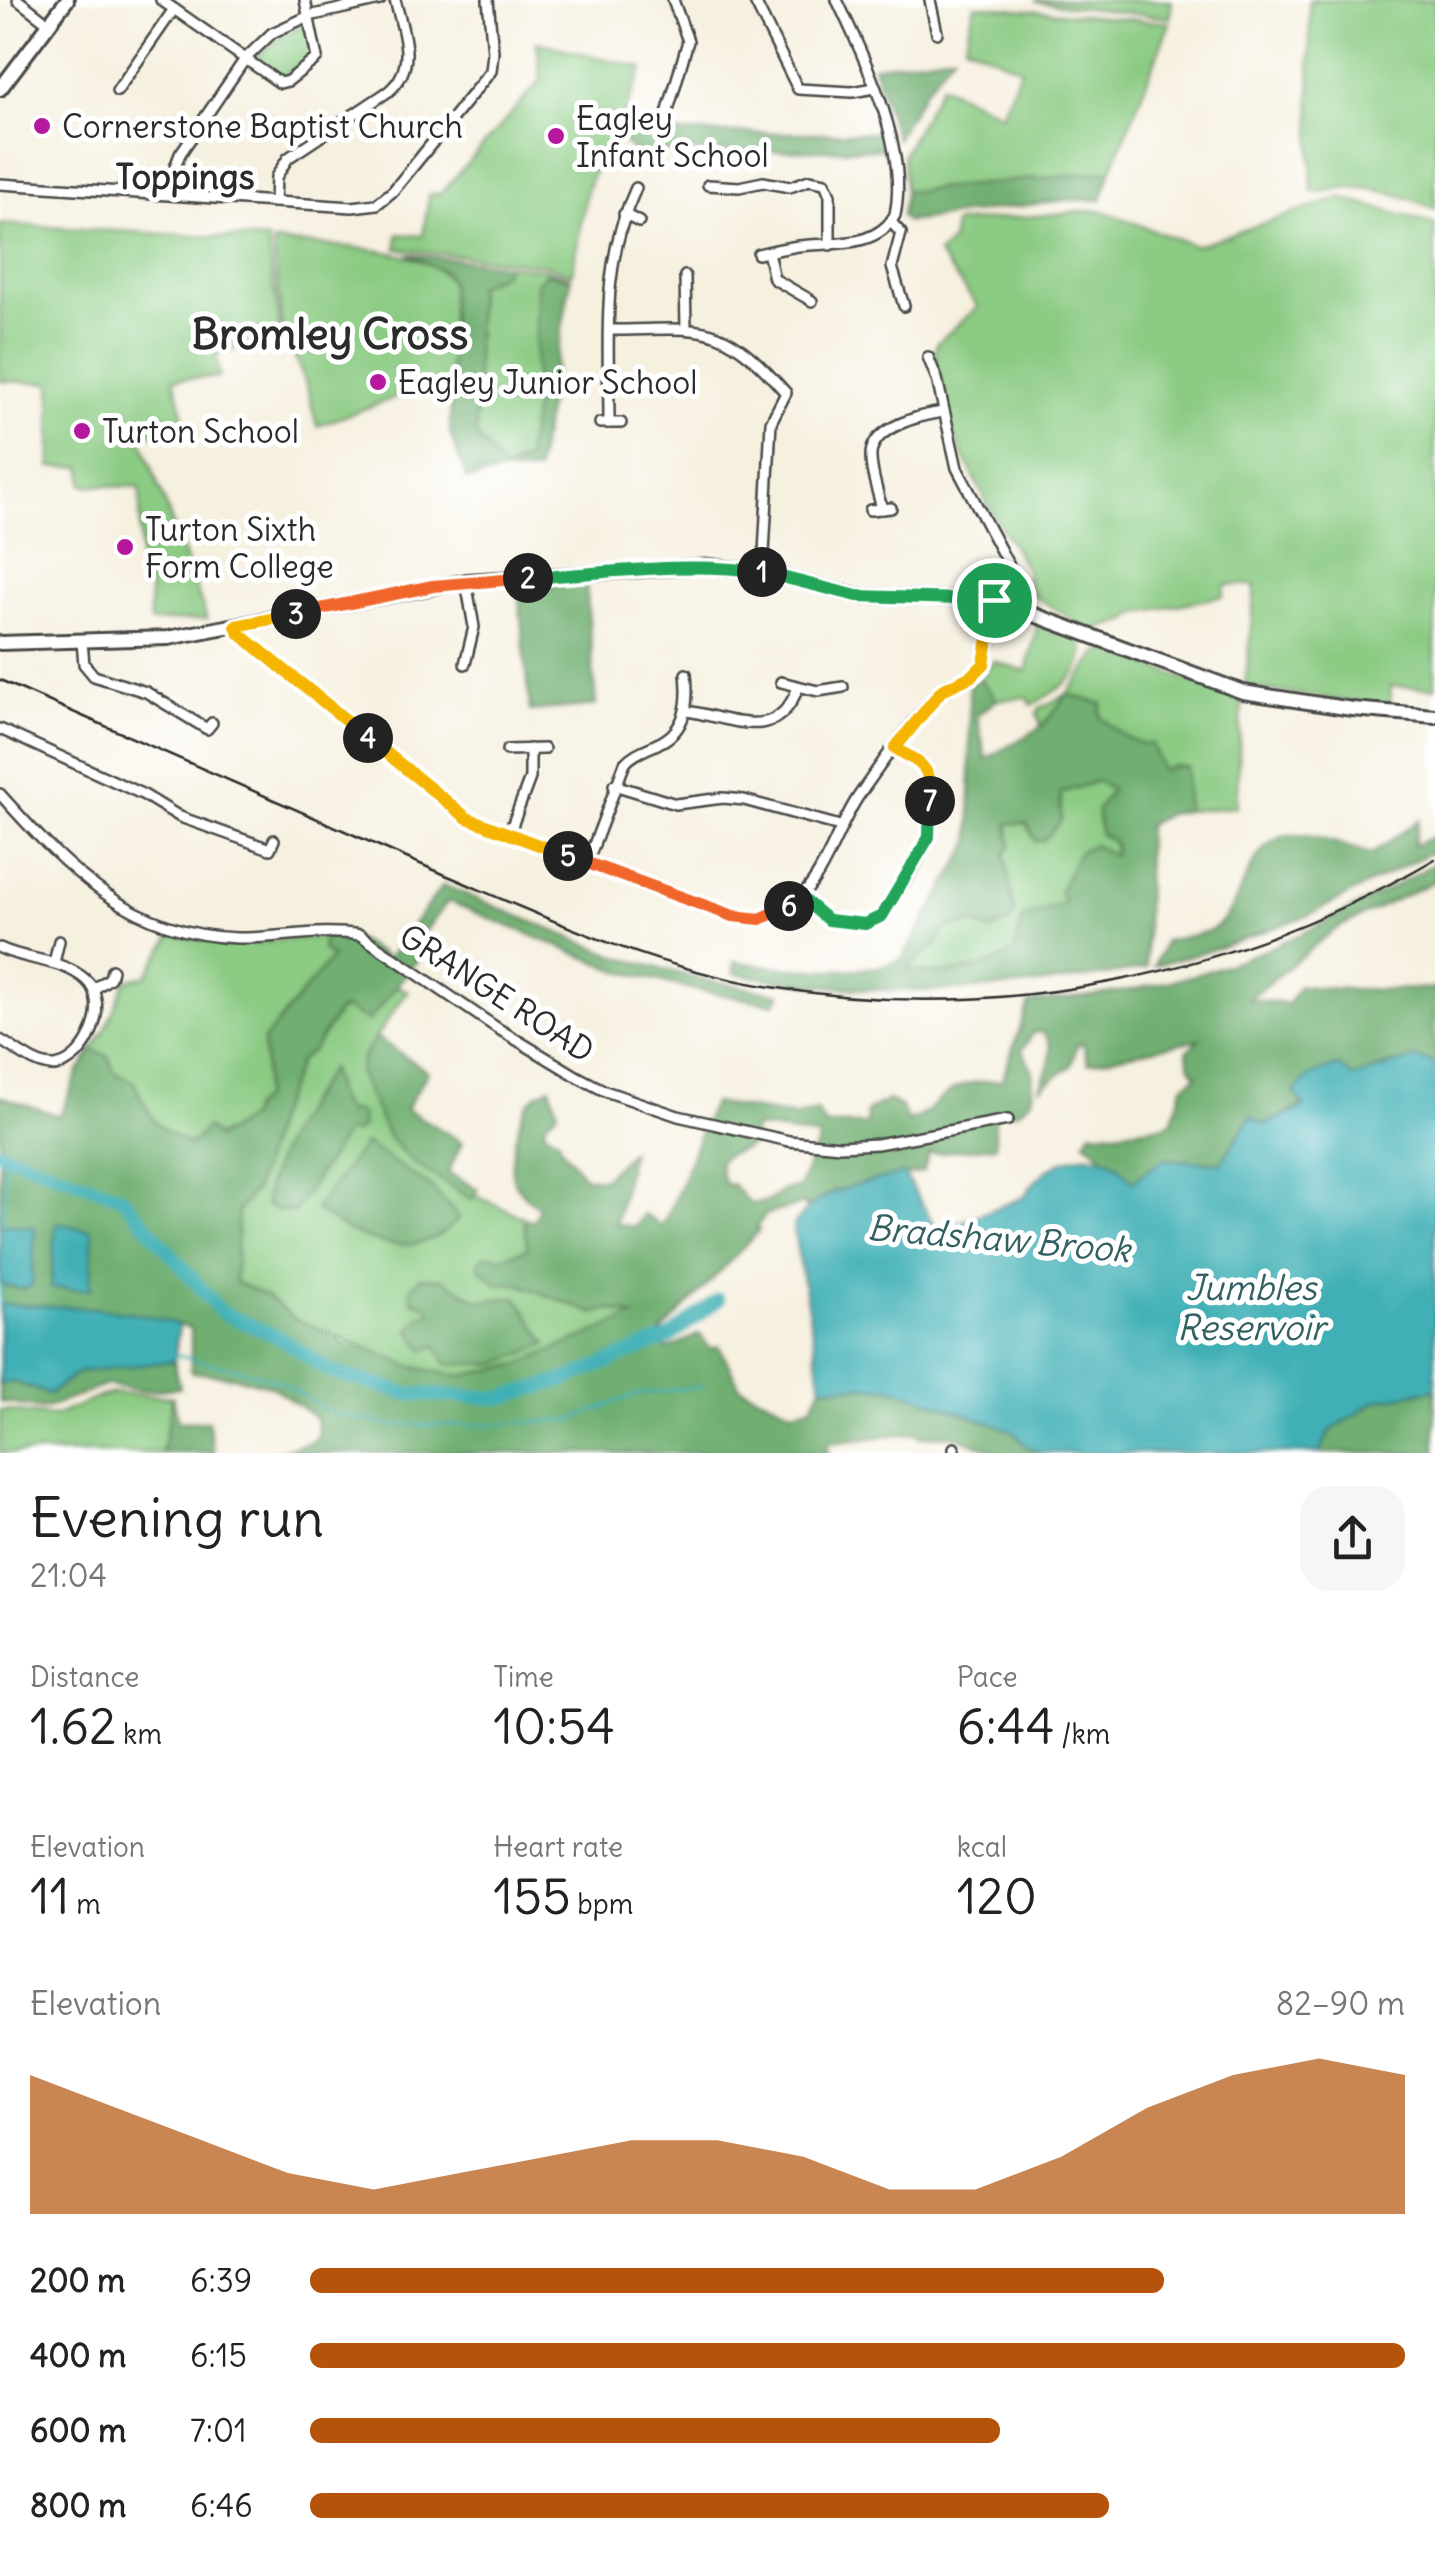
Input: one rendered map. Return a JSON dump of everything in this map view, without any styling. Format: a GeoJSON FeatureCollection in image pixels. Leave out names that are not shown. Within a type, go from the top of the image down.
{"type":"FeatureCollection","features":[{"type":"Feature","properties":{"kind":"main road"},"geometry":{"type":"LineString","coordinates":[[0,89],[67,0]]}},
{"type":"Feature","properties":{"kind":"main road"},"geometry":{"type":"LineString","coordinates":[[0,643],[168,638],[466,581],[689,566],[763,572],[857,596],[994,600],[1243,692],[1352,709],[1435,716]]}},
{"type":"Feature","properties":{"kind":"street"},"geometry":{"type":"LineString","coordinates":[[18,0],[49,24]]}},
{"type":"Feature","properties":{"kind":"street"},"geometry":{"type":"LineString","coordinates":[[161,0],[280,83],[317,58],[306,0]]}},
{"type":"Feature","properties":{"kind":"street"},"geometry":{"type":"LineString","coordinates":[[173,195],[174,170],[180,154],[246,59],[272,33],[309,16],[380,0]]}},
{"type":"Feature","properties":{"kind":"street"},"geometry":{"type":"LineString","coordinates":[[274,202],[276,178],[288,158],[400,80],[408,57],[396,0]]}},
{"type":"Feature","properties":{"kind":"street"},"geometry":{"type":"LineString","coordinates":[[0,184],[364,207],[376,204],[393,191],[491,71],[488,0]]}},
{"type":"Feature","properties":{"kind":"street"},"geometry":{"type":"LineString","coordinates":[[663,128],[687,51],[686,30],[673,0]]}},
{"type":"Feature","properties":{"kind":"street"},"geometry":{"type":"LineString","coordinates":[[754,0],[798,89],[852,92],[874,88]]}},
{"type":"Feature","properties":{"kind":"street"},"geometry":{"type":"LineString","coordinates":[[810,285],[808,298],[774,279],[763,253],[850,244],[879,232],[891,222],[897,206],[896,167],[874,88],[837,0]]}},
{"type":"Feature","properties":{"kind":"street"},"geometry":{"type":"LineString","coordinates":[[930,0],[936,33]]}},
{"type":"Feature","properties":{"kind":"street"},"geometry":{"type":"LineString","coordinates":[[117,90],[174,9]]}},
{"type":"Feature","properties":{"kind":"street"},"geometry":{"type":"LineString","coordinates":[[708,186],[720,190],[763,182],[790,186],[810,180],[825,183],[830,195],[830,245]]}},
{"type":"Feature","properties":{"kind":"street"},"geometry":{"type":"LineString","coordinates":[[621,423],[604,423],[612,254],[636,188]]}},
{"type":"Feature","properties":{"kind":"street"},"geometry":{"type":"LineString","coordinates":[[624,214],[639,222]]}},
{"type":"Feature","properties":{"kind":"street"},"geometry":{"type":"LineString","coordinates":[[891,222],[901,233],[892,267],[904,306]]}},
{"type":"Feature","properties":{"kind":"street"},"geometry":{"type":"LineString","coordinates":[[686,328],[683,276],[699,276]]}},
{"type":"Feature","properties":{"kind":"street"},"geometry":{"type":"LineString","coordinates":[[609,330],[686,328],[718,336],[748,353],[786,393],[771,422],[763,572]]}},
{"type":"Feature","properties":{"kind":"street"},"geometry":{"type":"LineString","coordinates":[[928,358],[965,490],[1016,578],[1018,588],[1012,605]]}},
{"type":"Feature","properties":{"kind":"street"},"geometry":{"type":"LineString","coordinates":[[870,510],[886,508],[871,460],[872,446],[883,434],[913,419],[943,412]]}},
{"type":"Feature","properties":{"kind":"street"},"geometry":{"type":"LineString","coordinates":[[464,664],[474,627],[466,581]]}},
{"type":"Feature","properties":{"kind":"street"},"geometry":{"type":"LineString","coordinates":[[236,626],[240,634],[476,822],[742,918],[771,916],[801,897],[858,797],[895,748],[942,690],[972,676],[984,664],[994,600]]}},
{"type":"Feature","properties":{"kind":"street"},"geometry":{"type":"LineString","coordinates":[[82,642],[84,664],[94,676],[156,697],[207,729],[212,724]]}},
{"type":"Feature","properties":{"kind":"street"},"geometry":{"type":"LineString","coordinates":[[587,862],[619,772],[630,756],[667,738],[686,711],[686,678],[701,681]]}},
{"type":"Feature","properties":{"kind":"street"},"geometry":{"type":"LineString","coordinates":[[781,682],[818,692],[843,687]]}},
{"type":"Feature","properties":{"kind":"street"},"geometry":{"type":"LineString","coordinates":[[686,711],[761,724],[784,713],[793,703],[798,687]]}},
{"type":"Feature","properties":{"kind":"street"},"geometry":{"type":"LineString","coordinates":[[0,729],[144,795],[189,820],[270,849],[274,840]]}},
{"type":"Feature","properties":{"kind":"street"},"geometry":{"type":"LineString","coordinates":[[801,897],[813,910],[834,921],[870,923],[888,910],[930,831],[930,784],[926,769],[895,748]]}},
{"type":"Feature","properties":{"kind":"street"},"geometry":{"type":"LineString","coordinates":[[507,750],[544,749]]}},
{"type":"Feature","properties":{"kind":"street"},"geometry":{"type":"LineString","coordinates":[[509,834],[530,778],[530,750]]}},
{"type":"Feature","properties":{"kind":"street"},"geometry":{"type":"LineString","coordinates":[[614,786],[676,804],[723,798],[744,800],[840,826]]}},
{"type":"Feature","properties":{"kind":"street","name":"GRANGE ROAD"},"geometry":{"type":"LineString","coordinates":[[0,794],[54,852],[117,904],[151,922],[218,937],[334,931],[360,935],[497,1028],[578,1077],[638,1104],[789,1141],[840,1146],[877,1144],[1008,1120]]}},
{"type":"Feature","properties":{"kind":"street"},"geometry":{"type":"LineString","coordinates":[[54,963],[60,940]]}},
{"type":"Feature","properties":{"kind":"street"},"geometry":{"type":"LineString","coordinates":[[0,948],[22,958],[54,963],[78,974],[94,989],[94,1020],[79,1054],[65,1063],[42,1064],[0,1040]]}},
{"type":"Feature","properties":{"kind":"street"},"geometry":{"type":"LineString","coordinates":[[94,989],[114,974]]}},
{"type":"Feature","properties":{"kind":"green space"},"geometry":{"type":"Polygon","coordinates":[[[1037,0],[1172,0],[1170,18],[1037,0]]]}},
{"type":"Feature","properties":{"kind":"green space"},"geometry":{"type":"Polygon","coordinates":[[[1309,0],[1435,0],[1435,209],[1380,190],[1345,188],[1312,192],[1309,0]]]}},
{"type":"Feature","properties":{"kind":"green space"},"geometry":{"type":"Polygon","coordinates":[[[975,5],[1170,23],[1111,171],[905,192],[903,154],[941,85],[1001,114],[1021,68],[965,44],[975,5]]]}},
{"type":"Feature","properties":{"kind":"green space"},"geometry":{"type":"Polygon","coordinates":[[[306,24],[315,54],[279,79],[254,59],[275,40],[306,24]]]}},
{"type":"Feature","properties":{"kind":"green space","name":"Eagley Infant School"},"geometry":{"type":"Polygon","coordinates":[[[537,42],[643,68],[620,124],[626,133],[596,167],[587,189],[572,274],[546,265],[397,249],[398,234],[423,236],[429,194],[440,194],[541,80],[537,42]]]}},
{"type":"Feature","properties":{"kind":"green space"},"geometry":{"type":"Polygon","coordinates":[[[953,54],[924,91],[896,139],[873,66],[953,54]]]}},
{"type":"Feature","properties":{"kind":"green space"},"geometry":{"type":"Polygon","coordinates":[[[882,130],[887,149],[635,153],[620,139],[626,133],[882,130]]]}},
{"type":"Feature","properties":{"kind":"green space"},"geometry":{"type":"Polygon","coordinates":[[[1111,171],[1101,200],[1065,200],[907,222],[901,217],[905,192],[1111,171]]]}},
{"type":"Feature","properties":{"kind":"green space"},"geometry":{"type":"Polygon","coordinates":[[[1340,198],[1435,224],[1435,688],[1391,686],[1390,707],[1245,687],[1255,585],[1225,585],[1223,596],[1142,612],[1091,631],[1029,593],[1026,569],[953,435],[935,353],[937,343],[978,307],[938,254],[952,241],[954,223],[1100,210],[1195,246],[1340,198]]]}},
{"type":"Feature","properties":{"kind":"green space","name":"Turton School"},"geometry":{"type":"Polygon","coordinates":[[[0,224],[268,240],[281,338],[216,355],[220,377],[174,379],[186,424],[141,437],[207,619],[150,622],[149,584],[140,582],[140,487],[83,485],[83,467],[51,467],[51,383],[0,381],[0,224]]]}},
{"type":"Feature","properties":{"kind":"green space","name":"Eagley Junior School"},"geometry":{"type":"Polygon","coordinates":[[[273,242],[397,254],[440,271],[451,284],[452,377],[317,426],[307,387],[282,326],[273,242]]]}},
{"type":"Feature","properties":{"kind":"green space"},"geometry":{"type":"Polygon","coordinates":[[[408,254],[505,265],[505,273],[477,286],[476,435],[505,471],[526,460],[534,409],[537,282],[546,273],[571,279],[536,472],[505,472],[467,479],[450,434],[451,284],[445,272],[408,254]]]}},
{"type":"Feature","properties":{"kind":"green space"},"geometry":{"type":"Polygon","coordinates":[[[505,265],[545,269],[571,277],[546,273],[526,460],[505,472],[476,435],[477,286],[504,273],[505,265]]]}},
{"type":"Feature","properties":{"kind":"green space"},"geometry":{"type":"Polygon","coordinates":[[[586,583],[596,705],[530,711],[518,588],[586,583]]]}},
{"type":"Feature","properties":{"kind":"green space"},"geometry":{"type":"Polygon","coordinates":[[[1038,623],[1079,638],[1083,650],[1078,670],[1062,686],[1032,705],[1027,697],[997,700],[980,679],[993,661],[1026,672],[1038,623]]]}},
{"type":"Feature","properties":{"kind":"green space"},"geometry":{"type":"Polygon","coordinates":[[[1107,649],[1242,700],[1236,807],[1186,811],[1187,768],[1162,770],[1141,744],[1122,735],[1100,716],[1102,704],[1041,727],[1037,713],[1040,708],[1067,694],[1098,653],[1107,649]]]}},
{"type":"Feature","properties":{"kind":"green space"},"geometry":{"type":"Polygon","coordinates":[[[980,679],[997,700],[977,715],[986,759],[1043,726],[1067,694],[1102,704],[1100,716],[1118,731],[1137,742],[1152,744],[1162,770],[1187,767],[1186,811],[1168,814],[1147,825],[1146,968],[1042,984],[940,990],[838,987],[734,973],[734,961],[846,970],[903,958],[971,842],[969,684],[980,679]],[[1097,781],[1061,793],[1061,821],[1043,841],[1035,841],[1027,823],[1008,824],[1011,846],[1005,854],[1014,914],[1009,923],[990,931],[969,922],[944,930],[935,946],[909,970],[963,971],[1014,952],[1023,918],[1065,903],[1059,893],[1078,852],[1093,845],[1114,855],[1115,843],[1100,834],[1097,810],[1111,790],[1097,781]]]}},
{"type":"Feature","properties":{"kind":"green space"},"geometry":{"type":"Polygon","coordinates":[[[1097,781],[1111,790],[1114,855],[1053,918],[1014,953],[992,964],[949,972],[907,968],[935,946],[944,930],[1014,914],[1005,853],[1011,846],[1008,823],[1027,823],[1035,841],[1061,793],[1097,781]]]}},
{"type":"Feature","properties":{"kind":"green space"},"geometry":{"type":"Polygon","coordinates":[[[1419,820],[1413,846],[1435,836],[1435,850],[1307,916],[1154,966],[1165,941],[1206,932],[1223,921],[1255,860],[1279,838],[1315,837],[1372,854],[1419,820]]]}},
{"type":"Feature","properties":{"kind":"green space"},"geometry":{"type":"Polygon","coordinates":[[[1435,863],[1435,881],[1335,929],[1249,999],[1288,1004],[1299,986],[1435,988],[1435,1063],[1415,1061],[1371,1071],[1264,1125],[1251,1116],[1221,1163],[1164,1159],[1133,1181],[1085,1141],[1091,1131],[1115,1132],[1172,1121],[1183,1086],[1197,1075],[1187,1051],[1200,1039],[1088,1063],[1083,1043],[1077,1045],[1071,1066],[1040,1088],[1050,1060],[1050,1046],[1044,1033],[1034,1032],[1022,1050],[1033,1071],[1032,1099],[1019,1111],[995,1114],[995,1146],[929,1154],[923,1172],[834,1191],[806,1208],[804,1204],[767,1214],[757,1226],[759,1231],[659,1335],[667,1349],[700,1334],[710,1349],[719,1346],[740,1387],[792,1411],[811,1407],[822,1386],[891,1387],[1013,1431],[1025,1445],[1041,1453],[1000,1453],[950,1435],[920,1437],[918,1433],[828,1443],[828,1453],[273,1453],[314,1441],[318,1434],[316,1418],[273,1387],[236,1377],[191,1372],[191,1328],[179,1325],[174,1361],[180,1388],[145,1391],[106,1385],[44,1409],[0,1402],[0,1096],[60,1116],[92,1050],[108,1056],[115,1073],[133,1081],[149,1113],[168,1133],[191,1145],[206,1127],[217,1138],[249,1118],[252,1108],[263,1098],[263,1041],[332,957],[322,949],[324,936],[356,939],[388,958],[443,885],[618,957],[700,979],[781,994],[775,1004],[616,970],[448,901],[414,946],[419,958],[368,1021],[345,1009],[338,1011],[314,1049],[300,1060],[275,1120],[255,1189],[238,1211],[235,1282],[266,1296],[295,1319],[413,1367],[460,1376],[520,1364],[634,1316],[609,1309],[595,1314],[519,1284],[498,1284],[480,1269],[479,1262],[485,1255],[501,1257],[528,1249],[524,1224],[527,1219],[534,1221],[539,1208],[515,1182],[513,1150],[526,1107],[550,1087],[558,1111],[546,1122],[544,1131],[559,1139],[560,1146],[585,1177],[603,1179],[631,1151],[616,1224],[635,1227],[644,1214],[662,1226],[713,1103],[795,1116],[817,1111],[825,1125],[866,1125],[867,1111],[889,1100],[901,1107],[908,1121],[915,1119],[959,1086],[1002,1080],[1029,1003],[1159,984],[1231,963],[1302,934],[1435,863]],[[755,1127],[750,1146],[720,1161],[721,1175],[726,1185],[732,1184],[749,1203],[798,1189],[820,1137],[755,1127]]]}},
{"type":"Feature","properties":{"kind":"green space"},"geometry":{"type":"Polygon","coordinates":[[[172,935],[239,944],[324,936],[332,957],[263,1041],[263,1098],[252,1108],[249,1118],[208,1140],[192,1143],[166,1134],[133,1081],[114,1073],[108,1057],[92,1050],[126,980],[146,976],[172,935]]]}},
{"type":"Feature","properties":{"kind":"green space"},"geometry":{"type":"Polygon","coordinates":[[[397,986],[408,991],[362,1057],[400,1151],[472,1200],[475,1195],[527,1219],[524,1224],[528,1249],[501,1258],[498,1283],[519,1284],[595,1314],[609,1309],[636,1316],[520,1364],[460,1376],[413,1367],[295,1319],[266,1296],[235,1282],[238,1211],[255,1189],[275,1120],[300,1060],[314,1049],[339,1011],[345,1008],[368,1021],[397,986]],[[330,1070],[268,1182],[266,1205],[276,1210],[346,1131],[348,1114],[339,1100],[330,1070]]]}},
{"type":"Feature","properties":{"kind":"green space"},"geometry":{"type":"Polygon","coordinates":[[[376,1037],[428,1072],[406,1109],[462,1142],[448,1173],[478,1189],[472,1200],[414,1163],[389,1138],[359,1074],[362,1057],[376,1037]]]}},
{"type":"Feature","properties":{"kind":"green space"},"geometry":{"type":"Polygon","coordinates":[[[330,1069],[339,1100],[347,1113],[358,1112],[361,1128],[354,1133],[346,1132],[294,1212],[276,1210],[266,1204],[274,1168],[298,1116],[330,1069]]]}},
{"type":"Feature","properties":{"kind":"green space"},"geometry":{"type":"Polygon","coordinates":[[[365,1143],[431,1187],[459,1218],[443,1233],[425,1241],[387,1244],[349,1231],[315,1209],[365,1143]]]}},
{"type":"Feature","properties":{"kind":"green space"},"geometry":{"type":"Polygon","coordinates":[[[421,1277],[442,1279],[479,1301],[517,1297],[547,1344],[497,1364],[447,1364],[436,1346],[424,1350],[410,1331],[419,1317],[432,1314],[426,1305],[412,1301],[410,1288],[421,1277]]]}},
{"type":"Feature","properties":{"kind":"green space"},"geometry":{"type":"Polygon","coordinates":[[[1435,1389],[1435,1453],[1319,1453],[1330,1431],[1376,1401],[1435,1389]]]}},
{"type":"Feature","properties":{"kind":"green space"},"geometry":{"type":"Polygon","coordinates":[[[117,1393],[173,1397],[162,1453],[0,1453],[0,1410],[54,1416],[117,1393]]]}},
{"type":"Feature","properties":{"kind":"green space"},"geometry":{"type":"Polygon","coordinates":[[[173,1397],[178,1422],[208,1421],[214,1453],[162,1453],[173,1397]]]}},
{"type":"Feature","properties":{"kind":"water","name":"Jumbles Reservoir"},"geometry":{"type":"Polygon","coordinates":[[[1416,1058],[1435,1063],[1435,1389],[1375,1401],[1330,1431],[1319,1453],[1041,1453],[1025,1445],[1013,1431],[891,1387],[822,1386],[793,1227],[827,1196],[904,1174],[938,1231],[1024,1197],[1039,1178],[1071,1158],[1108,1159],[1133,1181],[1163,1159],[1221,1163],[1251,1116],[1265,1125],[1304,1107],[1294,1092],[1310,1075],[1338,1066],[1353,1077],[1416,1058]]]}},
{"type":"Feature","properties":{"kind":"water"},"geometry":{"type":"Polygon","coordinates":[[[56,1223],[91,1230],[90,1290],[51,1288],[56,1223]]]}},
{"type":"Feature","properties":{"kind":"water"},"geometry":{"type":"Polygon","coordinates":[[[0,1224],[35,1227],[32,1286],[23,1289],[0,1285],[0,1224]]]}},
{"type":"Feature","properties":{"kind":"water"},"geometry":{"type":"Polygon","coordinates":[[[0,1304],[113,1310],[158,1318],[179,1325],[174,1361],[79,1372],[49,1394],[15,1382],[0,1384],[0,1304]]]}},
{"type":"Feature","properties":{"kind":"waterway","name":"Bradshaw Brook"},"geometry":{"type":"LineString","coordinates":[[0,1152],[122,1197],[222,1313],[281,1338],[331,1372],[409,1394],[500,1398],[562,1381],[670,1337],[718,1300]]}},
{"type":"Feature","properties":{"kind":"waterway"},"geometry":{"type":"LineString","coordinates":[[3,1224],[6,1156]]}},
{"type":"Feature","properties":{"kind":"waterway"},"geometry":{"type":"LineString","coordinates":[[0,1304],[1,1285]]}},
{"type":"Feature","properties":{"kind":"waterway"},"geometry":{"type":"LineString","coordinates":[[174,1355],[254,1373],[281,1382],[331,1413],[388,1425],[571,1420],[634,1395],[703,1386]]}},
{"type":"Feature","properties":{"kind":"railway"},"geometry":{"type":"LineString","coordinates":[[0,680],[596,938],[722,977],[852,997],[939,1000],[1026,995],[1111,982],[1196,962],[1278,934],[1358,900],[1435,859]]}},
{"type":"Feature","properties":{"kind":"place","name":"Cornerstone Baptist Church"},"geometry":{"type":"Point","coordinates":[42,126]}},
{"type":"Feature","properties":{"kind":"place","name":"Eagley Infant School"},"geometry":{"type":"Point","coordinates":[556,136]}},
{"type":"Feature","properties":{"kind":"place","name":"Eagley Junior School"},"geometry":{"type":"Point","coordinates":[378,382]}},
{"type":"Feature","properties":{"kind":"place","name":"Turton School"},"geometry":{"type":"Point","coordinates":[82,431]}},
{"type":"Feature","properties":{"kind":"place","name":"Turton Sixth Form College"},"geometry":{"type":"Point","coordinates":[125,547]}},
{"type":"Feature","properties":{"kind":"district","name":"Toppings"},"geometry":{"type":"Point","coordinates":[185,176]}},
{"type":"Feature","properties":{"kind":"district","name":"Bromley Cross"},"geometry":{"type":"Point","coordinates":[330,334]}},
{"type":"Feature","properties":{"kind":"route"},"geometry":{"type":"LineString","coordinates":[[674,566],[763,572],[857,596],[994,600],[984,664],[977,673],[942,690],[895,748],[922,763],[929,776],[929,837],[888,910],[865,924],[828,920],[801,897],[771,916],[733,916],[467,818],[240,634],[236,626],[466,581],[674,566]]}}]}
